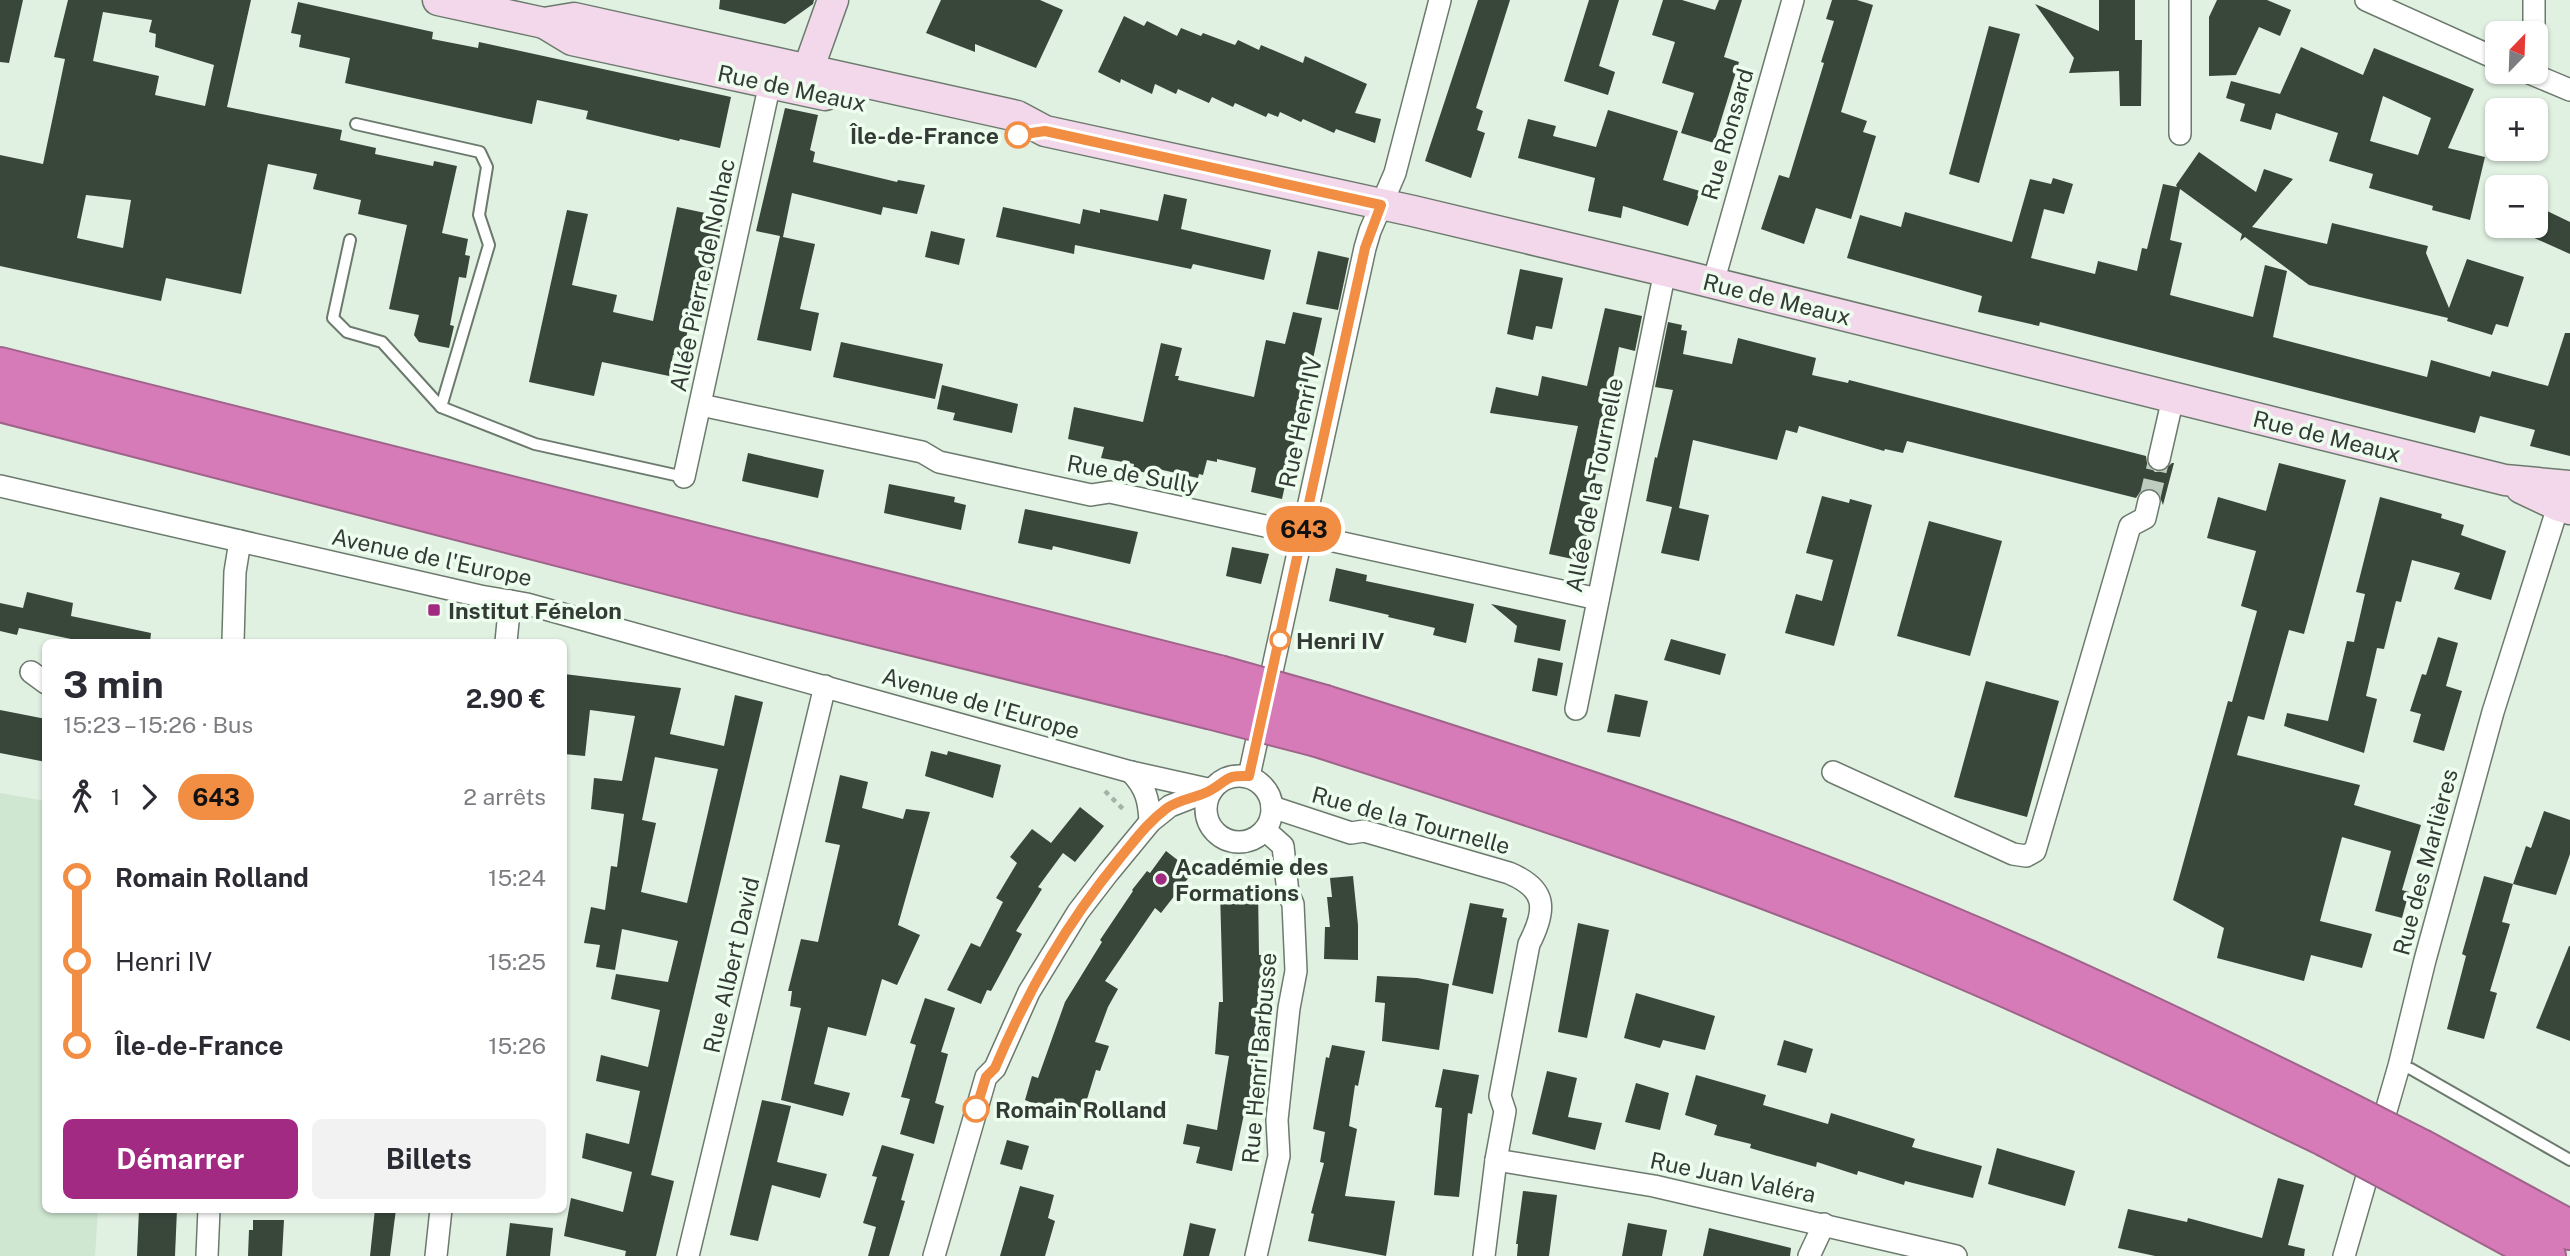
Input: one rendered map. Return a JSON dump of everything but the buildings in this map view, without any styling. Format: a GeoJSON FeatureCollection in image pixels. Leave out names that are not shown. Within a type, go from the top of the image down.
{"type":"FeatureCollection","features":[{"type":"Feature","properties":{"kind":"highway"},"geometry":{"type":"LineString","coordinates":[[0,368],[1321,721],[1564,817],[1682,858],[1839,918],[2006,988],[2170,1062],[2331,1121],[2417,1166],[2570,1230]]}},
{"type":"Feature","properties":{"kind":"highway"},"geometry":{"type":"LineString","coordinates":[[0,402],[740,593],[1214,692]]}},
{"type":"Feature","properties":{"kind":"highway"},"geometry":{"type":"LineString","coordinates":[[2417,1166],[2546,1256]]}},
{"type":"Feature","properties":{"kind":"main road","name":"Rue de Meaux"},"geometry":{"type":"LineString","coordinates":[[438,0],[544,23],[572,40],[769,83],[1013,135],[1045,131]]}},
{"type":"Feature","properties":{"kind":"main road"},"geometry":{"type":"LineString","coordinates":[[572,40],[600,34],[769,72],[808,70],[833,0]]}},
{"type":"Feature","properties":{"kind":"main road","name":"Rue de Meaux"},"geometry":{"type":"LineString","coordinates":[[544,23],[574,18],[1017,116],[1045,131],[1665,271],[2566,496]]}},
{"type":"Feature","properties":{"kind":"main road"},"geometry":{"type":"LineString","coordinates":[[769,83],[801,79],[948,110],[969,106]]}},
{"type":"Feature","properties":{"kind":"street","name":"Rue Henri IV"},"geometry":{"type":"LineString","coordinates":[[1249,776],[1365,248],[1395,173],[1440,0]]}},
{"type":"Feature","properties":{"kind":"street","name":"Rue Ronsard"},"geometry":{"type":"LineString","coordinates":[[1713,283],[1793,0]]}},
{"type":"Feature","properties":{"kind":"street"},"geometry":{"type":"LineString","coordinates":[[2180,0],[2180,134]]}},
{"type":"Feature","properties":{"kind":"street"},"geometry":{"type":"LineString","coordinates":[[2366,0],[2485,53]]}},
{"type":"Feature","properties":{"kind":"street"},"geometry":{"type":"LineString","coordinates":[[2534,0],[2534,21]]}},
{"type":"Feature","properties":{"kind":"street"},"geometry":{"type":"LineString","coordinates":[[2548,80],[2570,90]]}},
{"type":"Feature","properties":{"kind":"street","name":"Allée Pierre de Nolhac"},"geometry":{"type":"LineString","coordinates":[[684,477],[769,83]]}},
{"type":"Feature","properties":{"kind":"street","name":"Allée de la Tournelle"},"geometry":{"type":"LineString","coordinates":[[1576,709],[1665,271]]}},
{"type":"Feature","properties":{"kind":"street"},"geometry":{"type":"LineString","coordinates":[[2159,459],[2173,398]]}},
{"type":"Feature","properties":{"kind":"street","name":"Rue de Sully"},"geometry":{"type":"LineString","coordinates":[[701,405],[922,452],[939,462],[1091,495],[1110,492],[1598,599]]}},
{"type":"Feature","properties":{"kind":"street","name":"Avenue de l'Europe"},"geometry":{"type":"LineString","coordinates":[[0,486],[527,604],[1140,775],[1212,790]]}},
{"type":"Feature","properties":{"kind":"street","name":"Rue des Marlières"},"geometry":{"type":"LineString","coordinates":[[2344,1256],[2399,1066],[2428,947],[2493,712],[2566,496]]}},
{"type":"Feature","properties":{"kind":"street"},"geometry":{"type":"LineString","coordinates":[[1833,772],[2013,854],[2026,856],[2035,851],[2130,526],[2145,518],[2149,501]]}},
{"type":"Feature","properties":{"kind":"street"},"geometry":{"type":"LineString","coordinates":[[233,639],[235,572],[240,541]]}},
{"type":"Feature","properties":{"kind":"street"},"geometry":{"type":"LineString","coordinates":[[506,639],[510,601]]}},
{"type":"Feature","properties":{"kind":"street","name":"Rue Albert David"},"geometry":{"type":"LineString","coordinates":[[688,1256],[824,686]]}},
{"type":"Feature","properties":{"kind":"street"},"geometry":{"type":"LineString","coordinates":[[934,1256],[986,1077],[995,1068],[1029,992],[1078,912],[1141,820],[1149,801],[1140,775]]}},
{"type":"Feature","properties":{"kind":"street","name":"Avenue de l'Europe"},"geometry":{"type":"LineString","coordinates":[[1140,775],[1186,798],[1207,816]]}},
{"type":"Feature","properties":{"kind":"street"},"geometry":{"type":"LineString","coordinates":[[1237,775],[1249,776],[1270,795],[1271,820],[1265,830],[1251,840],[1232,841],[1219,835],[1211,827],[1206,805],[1212,790],[1222,780],[1237,775]]}},
{"type":"Feature","properties":{"kind":"street"},"geometry":{"type":"LineString","coordinates":[[1141,820],[1186,798],[1212,790]]}},
{"type":"Feature","properties":{"kind":"street","name":"Rue de la Tournelle"},"geometry":{"type":"LineString","coordinates":[[1272,807],[1351,833],[1364,831],[1509,873],[1524,879],[1537,890],[1541,906],[1536,929],[1529,944],[1500,1096],[1505,1111],[1484,1256]]}},
{"type":"Feature","properties":{"kind":"street","name":"Rue Henri Barbusse"},"geometry":{"type":"LineString","coordinates":[[1256,1256],[1279,1156],[1278,1120],[1289,1008],[1296,971],[1293,905],[1288,893],[1283,846],[1265,830]]}},
{"type":"Feature","properties":{"kind":"street","name":"Rue Juan Valéra"},"geometry":{"type":"LineString","coordinates":[[1496,1160],[1654,1186],[1956,1256]]}},
{"type":"Feature","properties":{"kind":"street"},"geometry":{"type":"LineString","coordinates":[[207,1256],[209,1213]]}},
{"type":"Feature","properties":{"kind":"street"},"geometry":{"type":"LineString","coordinates":[[436,1256],[441,1213]]}},
{"type":"Feature","properties":{"kind":"street"},"geometry":{"type":"LineString","coordinates":[[1809,1256],[1824,1224]]}},
{"type":"Feature","properties":{"kind":"lane"},"geometry":{"type":"LineString","coordinates":[[356,124],[480,152],[487,167],[479,215],[489,245],[441,407]]}},
{"type":"Feature","properties":{"kind":"lane"},"geometry":{"type":"LineString","coordinates":[[350,240],[333,318],[347,332],[382,342],[441,407],[535,444],[684,477]]}},
{"type":"Feature","properties":{"kind":"lane"},"geometry":{"type":"LineString","coordinates":[[2399,1066],[2411,1069],[2570,1160]]}},
{"type":"Feature","properties":{"kind":"path"},"geometry":{"type":"LineString","coordinates":[[1098,783],[1141,820]]}},
{"type":"Feature","properties":{"kind":"shaded area"},"geometry":{"type":"Polygon","coordinates":[[[0,793],[42,800],[42,1213],[98,1213],[95,1256],[0,1256],[0,793]]]}},
{"type":"Feature","properties":{"kind":"tunnel"},"geometry":{"type":"LineString","coordinates":[[2149,501],[2159,459]]}},
{"type":"Feature","properties":{"kind":"bus line","name":"643"},"geometry":{"type":"LineString","coordinates":[[976,1109],[986,1077],[995,1068],[1029,992],[1078,912],[1117,862],[1150,822],[1170,806],[1212,790],[1222,780],[1237,775],[1249,776],[1365,248],[1381,205],[1045,131],[1018,135]]}},
{"type":"Feature","properties":{"kind":"place","name":"Île-de-France"},"geometry":{"type":"Point","coordinates":[1018,135]}},
{"type":"Feature","properties":{"kind":"place","name":"Institut Fénelon"},"geometry":{"type":"Point","coordinates":[434,610]}},
{"type":"Feature","properties":{"kind":"place","name":"Henri IV"},"geometry":{"type":"Point","coordinates":[1280,640]}},
{"type":"Feature","properties":{"kind":"place","name":"Académie des Formations"},"geometry":{"type":"Point","coordinates":[1161,879]}},
{"type":"Feature","properties":{"kind":"place","name":"Romain Rolland"},"geometry":{"type":"Point","coordinates":[976,1109]}}]}
